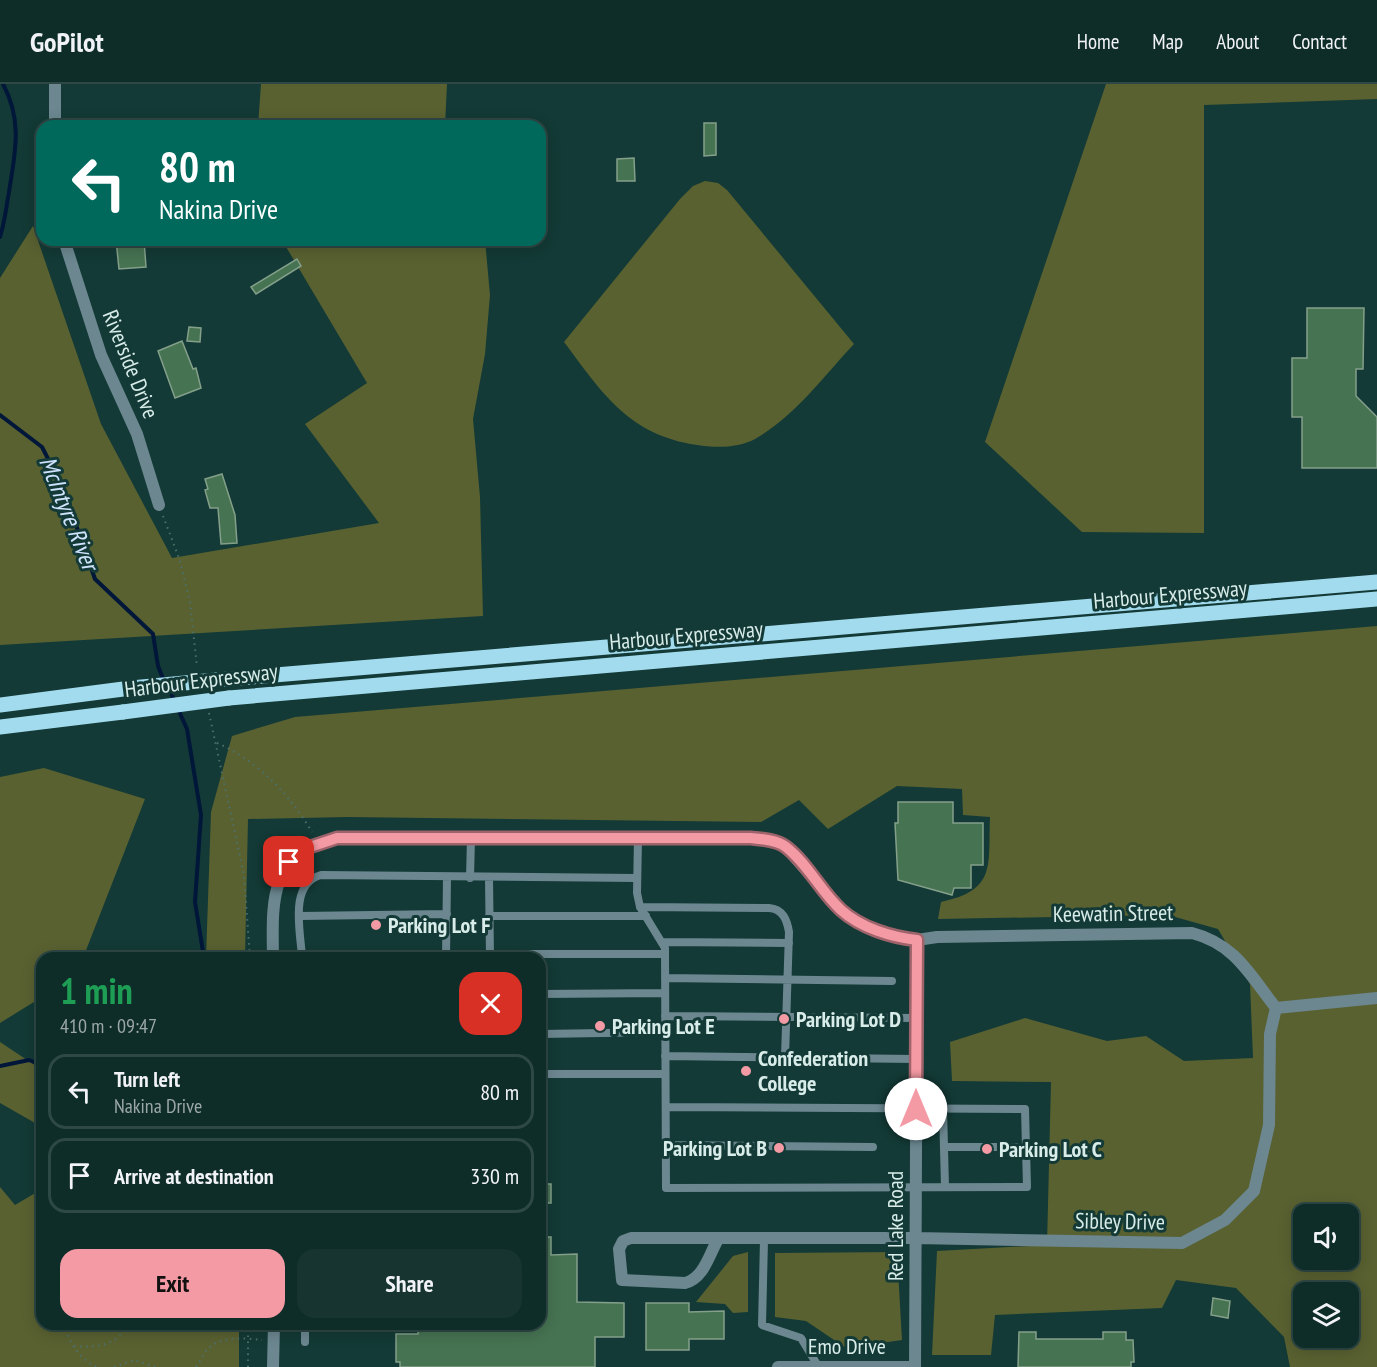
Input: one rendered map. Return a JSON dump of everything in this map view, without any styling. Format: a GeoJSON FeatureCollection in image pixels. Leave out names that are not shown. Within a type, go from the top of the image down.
{"type":"FeatureCollection","features":[{"type":"Feature","properties":{"kind":"main road","name":"Harbour Expressway"},"geometry":{"type":"LineString","coordinates":[[0,705],[131,688],[216,680],[1377,582]]}},
{"type":"Feature","properties":{"kind":"main road","name":"Harbour Expressway"},"geometry":{"type":"LineString","coordinates":[[0,727],[229,698],[1377,599]]}},
{"type":"Feature","properties":{"kind":"street"},"geometry":{"type":"LineString","coordinates":[[55,84],[55,120]]}},
{"type":"Feature","properties":{"kind":"street","name":"Riverside Drive"},"geometry":{"type":"LineString","coordinates":[[66,246],[101,355],[137,434],[159,505]]}},
{"type":"Feature","properties":{"kind":"street"},"geometry":{"type":"LineString","coordinates":[[273,952],[273,899],[278,881],[289,862],[304,849],[318,842],[337,838],[751,838],[769,840],[786,847],[841,910],[854,919],[866,927],[917,940]]}},
{"type":"Feature","properties":{"kind":"street","name":"Keewatin Street"},"geometry":{"type":"LineString","coordinates":[[917,940],[937,937],[1192,933],[1212,938],[1225,946],[1238,958],[1276,1008]]}},
{"type":"Feature","properties":{"kind":"street","name":"Red Lake Road"},"geometry":{"type":"LineString","coordinates":[[915,1367],[917,940]]}},
{"type":"Feature","properties":{"kind":"street"},"geometry":{"type":"LineString","coordinates":[[1276,1008],[1377,998]]}},
{"type":"Feature","properties":{"kind":"street","name":"Sibley Drive"},"geometry":{"type":"LineString","coordinates":[[718,1239],[700,1274],[693,1281],[685,1283],[622,1280],[619,1249],[623,1241],[631,1238],[718,1239],[764,1240],[916,1238],[1182,1243],[1225,1220],[1254,1191],[1269,1125],[1270,1034],[1276,1008]]}},
{"type":"Feature","properties":{"kind":"street"},"geometry":{"type":"LineString","coordinates":[[273,1367],[274,1330]]}},
{"type":"Feature","properties":{"kind":"street","name":"Emo Drive"},"geometry":{"type":"LineString","coordinates":[[778,1367],[915,1367]]}},
{"type":"Feature","properties":{"kind":"lane"},"geometry":{"type":"LineString","coordinates":[[470,878],[471,838]]}},
{"type":"Feature","properties":{"kind":"lane"},"geometry":{"type":"LineString","coordinates":[[638,838],[636,878],[640,907],[663,942],[665,954],[666,1188],[1027,1187],[1025,1109],[666,1107]]}},
{"type":"Feature","properties":{"kind":"lane"},"geometry":{"type":"LineString","coordinates":[[302,952],[300,916],[302,891],[309,881],[321,875],[636,878]]}},
{"type":"Feature","properties":{"kind":"lane"},"geometry":{"type":"LineString","coordinates":[[446,952],[447,878]]}},
{"type":"Feature","properties":{"kind":"lane"},"geometry":{"type":"LineString","coordinates":[[489,878],[490,952]]}},
{"type":"Feature","properties":{"kind":"lane"},"geometry":{"type":"LineString","coordinates":[[640,907],[774,908],[787,921],[789,943],[785,1057]]}},
{"type":"Feature","properties":{"kind":"lane"},"geometry":{"type":"LineString","coordinates":[[300,916],[447,914]]}},
{"type":"Feature","properties":{"kind":"lane"},"geometry":{"type":"LineString","coordinates":[[489,916],[646,916]]}},
{"type":"Feature","properties":{"kind":"lane"},"geometry":{"type":"LineString","coordinates":[[663,942],[789,943]]}},
{"type":"Feature","properties":{"kind":"lane"},"geometry":{"type":"LineString","coordinates":[[546,955],[665,954]]}},
{"type":"Feature","properties":{"kind":"lane"},"geometry":{"type":"LineString","coordinates":[[665,978],[892,981]]}},
{"type":"Feature","properties":{"kind":"lane"},"geometry":{"type":"LineString","coordinates":[[546,994],[665,993]]}},
{"type":"Feature","properties":{"kind":"lane"},"geometry":{"type":"LineString","coordinates":[[665,1016],[915,1018]]}},
{"type":"Feature","properties":{"kind":"lane"},"geometry":{"type":"LineString","coordinates":[[546,1034],[665,1032]]}},
{"type":"Feature","properties":{"kind":"lane"},"geometry":{"type":"LineString","coordinates":[[665,1056],[916,1059]]}},
{"type":"Feature","properties":{"kind":"lane"},"geometry":{"type":"LineString","coordinates":[[546,1074],[665,1074]]}},
{"type":"Feature","properties":{"kind":"lane"},"geometry":{"type":"LineString","coordinates":[[943,1109],[945,1187]]}},
{"type":"Feature","properties":{"kind":"lane"},"geometry":{"type":"LineString","coordinates":[[666,1145],[873,1147]]}},
{"type":"Feature","properties":{"kind":"lane"},"geometry":{"type":"LineString","coordinates":[[944,1147],[1026,1147]]}},
{"type":"Feature","properties":{"kind":"lane"},"geometry":{"type":"LineString","coordinates":[[764,1240],[762,1325],[801,1338],[818,1366]]}},
{"type":"Feature","properties":{"kind":"lane"},"geometry":{"type":"LineString","coordinates":[[305,1330],[305,1342]]}},
{"type":"Feature","properties":{"kind":"path"},"geometry":{"type":"LineString","coordinates":[[159,505],[179,558],[190,602],[197,669]]}},
{"type":"Feature","properties":{"kind":"path"},"geometry":{"type":"LineString","coordinates":[[209,713],[244,875],[250,952]]}},
{"type":"Feature","properties":{"kind":"path"},"geometry":{"type":"LineString","coordinates":[[216,743],[234,751],[268,776],[288,798],[318,842]]}},
{"type":"Feature","properties":{"kind":"path"},"geometry":{"type":"LineString","coordinates":[[66,1330],[74,1346],[87,1363],[97,1367]]}},
{"type":"Feature","properties":{"kind":"path"},"geometry":{"type":"LineString","coordinates":[[74,1346],[93,1347],[116,1340],[124,1330]]}},
{"type":"Feature","properties":{"kind":"path"},"geometry":{"type":"LineString","coordinates":[[248,1330],[248,1367]]}},
{"type":"Feature","properties":{"kind":"path"},"geometry":{"type":"LineString","coordinates":[[196,1367],[208,1348],[228,1339],[274,1342]]}},
{"type":"Feature","properties":{"kind":"path"},"geometry":{"type":"LineString","coordinates":[[114,1367],[134,1360],[154,1367]]}},
{"type":"Feature","properties":{"kind":"green space"},"geometry":{"type":"Polygon","coordinates":[[[261,84],[447,84],[445,120],[258,120],[261,84]]]}},
{"type":"Feature","properties":{"kind":"green space"},"geometry":{"type":"Polygon","coordinates":[[[1106,84],[1377,84],[1377,99],[1204,105],[1204,533],[1082,532],[985,442],[1106,84]]]}},
{"type":"Feature","properties":{"kind":"green space"},"geometry":{"type":"Polygon","coordinates":[[[705,181],[718,183],[727,190],[854,344],[796,408],[769,430],[749,442],[719,447],[673,440],[635,422],[605,395],[564,342],[680,199],[693,186],[705,181]]]}},
{"type":"Feature","properties":{"kind":"green space"},"geometry":{"type":"Polygon","coordinates":[[[33,226],[36,246],[40,246],[101,424],[172,558],[379,523],[305,424],[367,383],[286,246],[486,246],[490,295],[485,354],[473,419],[480,497],[483,616],[0,645],[0,278],[33,226]]]}},
{"type":"Feature","properties":{"kind":"green space"},"geometry":{"type":"Polygon","coordinates":[[[1377,626],[1377,1367],[1290,1367],[1284,1337],[1236,1288],[1176,1280],[1162,1308],[995,1315],[991,1355],[932,1355],[937,1251],[1047,1245],[1051,1082],[952,1081],[950,1042],[1025,1018],[1107,1041],[1146,1036],[1184,1061],[1253,1058],[1250,984],[1218,929],[1168,915],[938,919],[941,902],[972,891],[981,883],[986,873],[990,817],[963,815],[962,789],[897,786],[828,829],[799,800],[761,822],[347,817],[248,819],[245,952],[206,952],[211,812],[232,736],[295,717],[1377,626]]]}},
{"type":"Feature","properties":{"kind":"green space"},"geometry":{"type":"Polygon","coordinates":[[[44,768],[145,799],[85,952],[36,952],[36,1001],[0,1023],[0,777],[44,768]]]}},
{"type":"Feature","properties":{"kind":"green space"},"geometry":{"type":"Polygon","coordinates":[[[0,1042],[36,1066],[36,1124],[0,1103],[0,1042]]]}},
{"type":"Feature","properties":{"kind":"green space"},"geometry":{"type":"Polygon","coordinates":[[[0,1187],[15,1205],[36,1193],[36,1330],[239,1330],[239,1367],[0,1367],[0,1187]]]}},
{"type":"Feature","properties":{"kind":"green space"},"geometry":{"type":"Polygon","coordinates":[[[748,1252],[748,1312],[733,1313],[725,1304],[696,1302],[733,1256],[748,1252]]]}},
{"type":"Feature","properties":{"kind":"green space"},"geometry":{"type":"Polygon","coordinates":[[[897,1252],[902,1340],[846,1348],[806,1321],[775,1317],[775,1253],[897,1252]]]}},
{"type":"Feature","properties":{"kind":"building"},"geometry":{"type":"Polygon","coordinates":[[[704,123],[716,123],[716,155],[704,156],[704,123]]]}},
{"type":"Feature","properties":{"kind":"building"},"geometry":{"type":"Polygon","coordinates":[[[634,158],[635,181],[617,181],[617,159],[634,158]]]}},
{"type":"Feature","properties":{"kind":"building"},"geometry":{"type":"Polygon","coordinates":[[[117,246],[144,246],[146,267],[119,269],[117,246]]]}},
{"type":"Feature","properties":{"kind":"building"},"geometry":{"type":"Polygon","coordinates":[[[297,259],[301,266],[256,294],[251,287],[297,259]]]}},
{"type":"Feature","properties":{"kind":"building"},"geometry":{"type":"Polygon","coordinates":[[[1307,308],[1364,308],[1363,369],[1356,369],[1356,396],[1377,417],[1377,468],[1302,468],[1302,417],[1292,417],[1292,358],[1307,358],[1307,308]]]}},
{"type":"Feature","properties":{"kind":"building"},"geometry":{"type":"Polygon","coordinates":[[[189,327],[201,328],[200,342],[187,341],[189,327]]]}},
{"type":"Feature","properties":{"kind":"building"},"geometry":{"type":"Polygon","coordinates":[[[182,341],[193,369],[196,368],[201,388],[175,398],[158,351],[182,341]]]}},
{"type":"Feature","properties":{"kind":"building"},"geometry":{"type":"Polygon","coordinates":[[[222,474],[235,515],[237,543],[221,544],[218,508],[210,508],[205,490],[208,489],[205,479],[222,474]]]}},
{"type":"Feature","properties":{"kind":"building"},"geometry":{"type":"Polygon","coordinates":[[[898,802],[953,802],[953,823],[983,823],[983,865],[971,865],[971,888],[954,888],[952,895],[898,880],[895,823],[898,823],[898,802]]]}},
{"type":"Feature","properties":{"kind":"building"},"geometry":{"type":"Polygon","coordinates":[[[546,1184],[551,1184],[551,1203],[546,1203],[546,1184]]]}},
{"type":"Feature","properties":{"kind":"building"},"geometry":{"type":"Polygon","coordinates":[[[546,1237],[551,1237],[551,1255],[577,1254],[577,1302],[624,1303],[624,1337],[595,1337],[595,1367],[400,1367],[400,1362],[396,1362],[396,1334],[418,1334],[418,1330],[546,1330],[546,1237]]]}},
{"type":"Feature","properties":{"kind":"building"},"geometry":{"type":"Polygon","coordinates":[[[1213,1298],[1230,1301],[1228,1318],[1211,1315],[1213,1298]]]}},
{"type":"Feature","properties":{"kind":"building"},"geometry":{"type":"Polygon","coordinates":[[[646,1303],[689,1303],[689,1312],[724,1311],[724,1339],[689,1339],[689,1350],[646,1350],[646,1303]]]}},
{"type":"Feature","properties":{"kind":"building"},"geometry":{"type":"Polygon","coordinates":[[[1019,1332],[1036,1332],[1036,1339],[1103,1339],[1103,1332],[1126,1332],[1126,1340],[1133,1340],[1134,1362],[1131,1362],[1131,1367],[1018,1367],[1019,1332]]]}},
{"type":"Feature","properties":{"kind":"waterway","name":"McIntyre River"},"geometry":{"type":"LineString","coordinates":[[0,237],[16,137],[13,111],[3,84]]}},
{"type":"Feature","properties":{"kind":"waterway","name":"McIntyre River"},"geometry":{"type":"LineString","coordinates":[[0,415],[42,447],[63,488],[95,579],[153,634],[158,666],[164,681]]}},
{"type":"Feature","properties":{"kind":"waterway","name":"McIntyre River"},"geometry":{"type":"LineString","coordinates":[[168,687],[175,702]]}},
{"type":"Feature","properties":{"kind":"waterway","name":"McIntyre River"},"geometry":{"type":"LineString","coordinates":[[178,709],[187,729],[201,815],[195,902],[203,952]]}},
{"type":"Feature","properties":{"kind":"waterway","name":"McIntyre River"},"geometry":{"type":"LineString","coordinates":[[0,1066],[29,1060],[36,1063]]}},
{"type":"Feature","properties":{"kind":"place","name":"Parking Lot F"},"geometry":{"type":"Point","coordinates":[376,925]}},
{"type":"Feature","properties":{"kind":"place","name":"Parking Lot D"},"geometry":{"type":"Point","coordinates":[784,1019]}},
{"type":"Feature","properties":{"kind":"place","name":"Parking Lot E"},"geometry":{"type":"Point","coordinates":[600,1026]}},
{"type":"Feature","properties":{"kind":"place","name":"Confederation College"},"geometry":{"type":"Point","coordinates":[746,1071]}},
{"type":"Feature","properties":{"kind":"place","name":"Parking Lot B"},"geometry":{"type":"Point","coordinates":[779,1148]}},
{"type":"Feature","properties":{"kind":"place","name":"Parking Lot C"},"geometry":{"type":"Point","coordinates":[987,1149]}},
{"type":"Feature","properties":{"kind":"route"},"geometry":{"type":"LineString","coordinates":[[289,862],[304,849],[318,842],[337,838],[751,838],[769,840],[786,847],[841,910],[854,919],[866,927],[917,940],[916,1109]]}}]}
